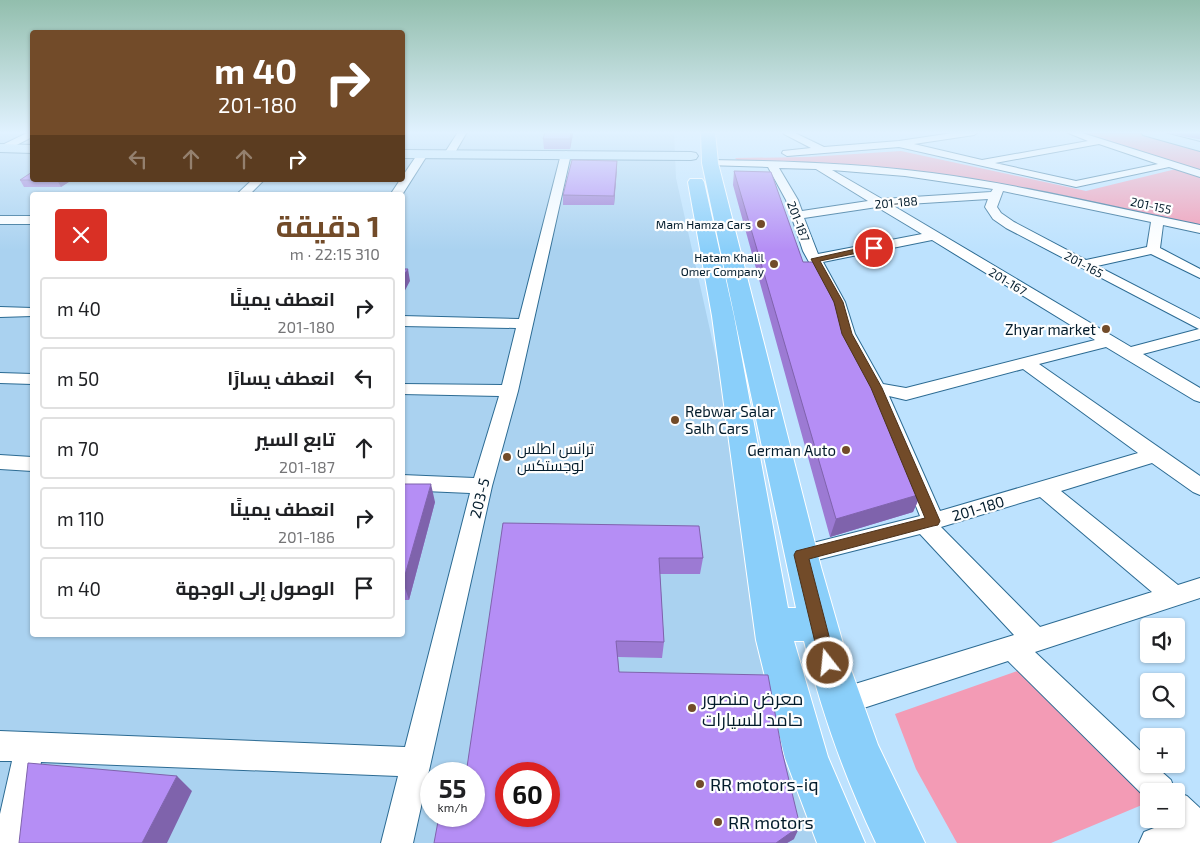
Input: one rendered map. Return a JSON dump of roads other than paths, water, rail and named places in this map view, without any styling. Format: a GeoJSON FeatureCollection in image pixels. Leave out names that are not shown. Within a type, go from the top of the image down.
{"type":"FeatureCollection","features":[{"type":"Feature","properties":{"kind":"main road"},"geometry":{"type":"LineString","coordinates":[[713,171],[735,316],[775,640],[807,758],[841,843]]}},
{"type":"Feature","properties":{"kind":"main road"},"geometry":{"type":"LineString","coordinates":[[735,316],[801,555],[817,625],[839,702],[879,803],[901,843]]}},
{"type":"Feature","properties":{"kind":"main road"},"geometry":{"type":"LineString","coordinates":[[772,624],[817,625]]}},
{"type":"Feature","properties":{"kind":"street","name":"203-5"},"geometry":{"type":"LineString","coordinates":[[397,843],[482,486],[509,391],[562,171]]}},
{"type":"Feature","properties":{"kind":"street","name":"201-187"},"geometry":{"type":"LineString","coordinates":[[775,171],[788,193],[815,259],[838,302],[847,334],[876,388],[929,522]]}},
{"type":"Feature","properties":{"kind":"street","name":"201-167"},"geometry":{"type":"LineString","coordinates":[[826,171],[1200,396]]}},
{"type":"Feature","properties":{"kind":"street","name":"201-155"},"geometry":{"type":"LineString","coordinates":[[885,171],[914,174],[1200,229]]}},
{"type":"Feature","properties":{"kind":"street"},"geometry":{"type":"LineString","coordinates":[[1016,171],[1076,184],[1136,171]]}},
{"type":"Feature","properties":{"kind":"street"},"geometry":{"type":"LineString","coordinates":[[245,192],[256,182]]}},
{"type":"Feature","properties":{"kind":"street","name":"201-188"},"geometry":{"type":"LineString","coordinates":[[798,215],[877,203],[997,191]]}},
{"type":"Feature","properties":{"kind":"street","name":"201-165"},"geometry":{"type":"LineString","coordinates":[[997,191],[991,207],[997,216],[1010,225],[1200,325]]}},
{"type":"Feature","properties":{"kind":"street"},"geometry":{"type":"LineString","coordinates":[[0,220],[30,220]]}},
{"type":"Feature","properties":{"kind":"street"},"geometry":{"type":"LineString","coordinates":[[1153,250],[1158,220]]}},
{"type":"Feature","properties":{"kind":"street"},"geometry":{"type":"LineString","coordinates":[[815,259],[932,236]]}},
{"type":"Feature","properties":{"kind":"street"},"geometry":{"type":"LineString","coordinates":[[1085,264],[1153,250],[1200,274]]}},
{"type":"Feature","properties":{"kind":"street"},"geometry":{"type":"LineString","coordinates":[[0,312],[30,312]]}},
{"type":"Feature","properties":{"kind":"street"},"geometry":{"type":"LineString","coordinates":[[405,321],[525,324]]}},
{"type":"Feature","properties":{"kind":"street"},"geometry":{"type":"LineString","coordinates":[[1128,352],[1200,334]]}},
{"type":"Feature","properties":{"kind":"street"},"geometry":{"type":"LineString","coordinates":[[876,388],[906,394],[1109,341]]}},
{"type":"Feature","properties":{"kind":"street"},"geometry":{"type":"LineString","coordinates":[[1026,364],[1200,487]]}},
{"type":"Feature","properties":{"kind":"street"},"geometry":{"type":"LineString","coordinates":[[0,378],[30,379]]}},
{"type":"Feature","properties":{"kind":"street"},"geometry":{"type":"LineString","coordinates":[[405,388],[509,391]]}},
{"type":"Feature","properties":{"kind":"street","name":"201-180"},"geometry":{"type":"LineString","coordinates":[[801,555],[929,522],[1154,455]]}},
{"type":"Feature","properties":{"kind":"street"},"geometry":{"type":"LineString","coordinates":[[0,462],[30,464]]}},
{"type":"Feature","properties":{"kind":"street"},"geometry":{"type":"LineString","coordinates":[[405,482],[482,486]]}},
{"type":"Feature","properties":{"kind":"street"},"geometry":{"type":"LineString","coordinates":[[1044,488],[1174,596]]}},
{"type":"Feature","properties":{"kind":"street"},"geometry":{"type":"LineString","coordinates":[[929,522],[1024,643],[1153,783]]}},
{"type":"Feature","properties":{"kind":"street"},"geometry":{"type":"LineString","coordinates":[[839,702],[1200,588]]}},
{"type":"Feature","properties":{"kind":"street"},"geometry":{"type":"LineString","coordinates":[[10,843],[15,747],[416,762]]}},
{"type":"Feature","properties":{"kind":"street"},"geometry":{"type":"LineString","coordinates":[[1155,843],[1193,822]]}},
{"type":"Feature","properties":{"kind":"place","name":"Mam Hamza Cars"},"geometry":{"type":"Point","coordinates":[761,224]}},
{"type":"Feature","properties":{"kind":"place","name":"Hatam Khalil Omer Company"},"geometry":{"type":"Point","coordinates":[774,264]}},
{"type":"Feature","properties":{"kind":"place","name":"Zhyar market"},"geometry":{"type":"Point","coordinates":[1106,329]}},
{"type":"Feature","properties":{"kind":"place","name":"Rebwar Salar Salh Cars"},"geometry":{"type":"Point","coordinates":[675,420]}},
{"type":"Feature","properties":{"kind":"place","name":"German Auto"},"geometry":{"type":"Point","coordinates":[846,450]}},
{"type":"Feature","properties":{"kind":"place","name":"ترانس اطلس لوجستكس"},"geometry":{"type":"Point","coordinates":[507,457]}},
{"type":"Feature","properties":{"kind":"place","name":"معرض منصور حامد للسيارات"},"geometry":{"type":"Point","coordinates":[692,708]}},
{"type":"Feature","properties":{"kind":"place","name":"RR motors-iq"},"geometry":{"type":"Point","coordinates":[700,784]}},
{"type":"Feature","properties":{"kind":"place","name":"RR motors"},"geometry":{"type":"Point","coordinates":[718,822]}}]}
